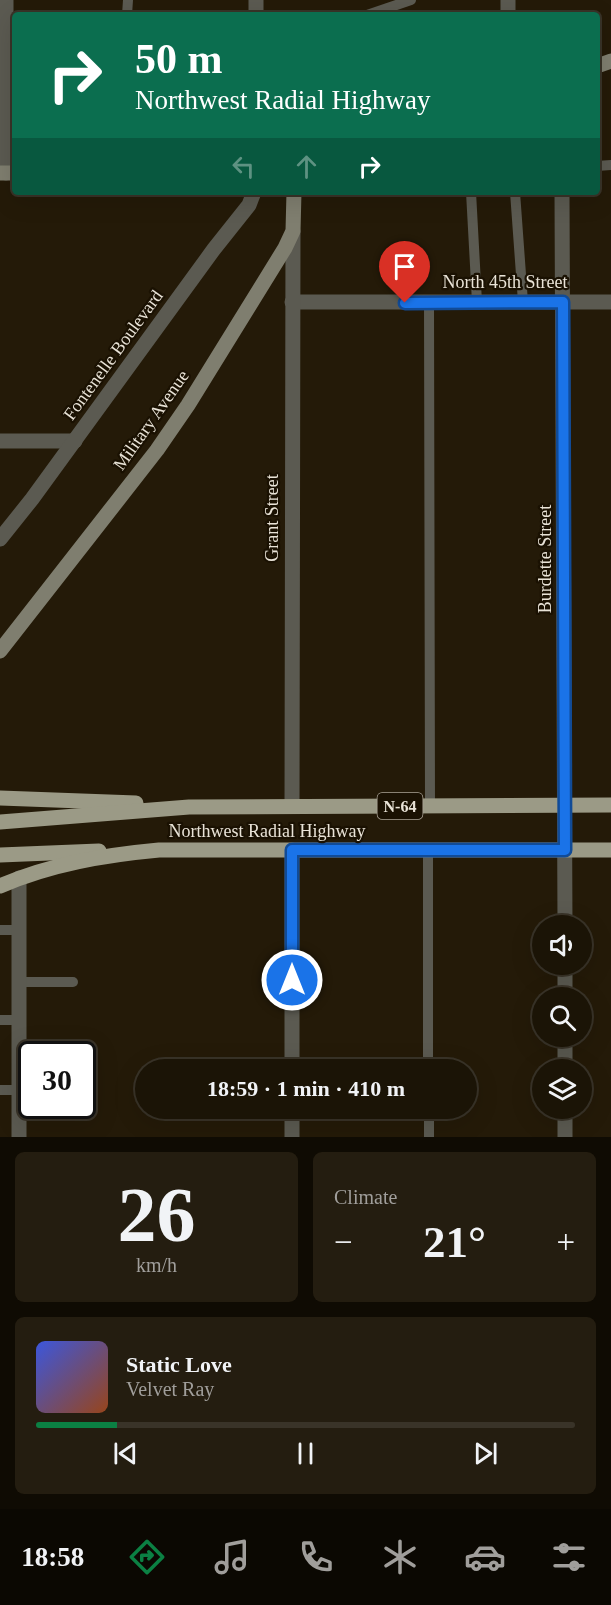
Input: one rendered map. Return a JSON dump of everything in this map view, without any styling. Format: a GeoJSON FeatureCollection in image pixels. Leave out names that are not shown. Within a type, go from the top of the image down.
{"type":"FeatureCollection","features":[{"type":"Feature","properties":{"kind":"main road","name":"Military Avenue"},"geometry":{"type":"LineString","coordinates":[[0,651],[158,450],[285,248],[293,231],[294,195]]}},
{"type":"Feature","properties":{"kind":"main road"},"geometry":{"type":"LineString","coordinates":[[0,798],[96,800],[189,807]]}},
{"type":"Feature","properties":{"kind":"main road","name":"Northwest Radial Highway"},"geometry":{"type":"LineString","coordinates":[[0,822],[189,807],[611,805]]}},
{"type":"Feature","properties":{"kind":"main road","name":"Northwest Radial Highway"},"geometry":{"type":"LineString","coordinates":[[0,885],[82,861],[159,850],[611,850]]}},
{"type":"Feature","properties":{"kind":"main road"},"geometry":{"type":"LineString","coordinates":[[0,855],[58,851],[159,850]]}},
{"type":"Feature","properties":{"kind":"street"},"geometry":{"type":"LineString","coordinates":[[6,0],[7,173]]}},
{"type":"Feature","properties":{"kind":"street","name":"Fontenelle Boulevard"},"geometry":{"type":"LineString","coordinates":[[0,539],[249,205],[253,195]]}},
{"type":"Feature","properties":{"kind":"street","name":"Burdette Street"},"geometry":{"type":"LineString","coordinates":[[562,195],[565,915]]}},
{"type":"Feature","properties":{"kind":"street","name":"Grant Street"},"geometry":{"type":"LineString","coordinates":[[292,806],[293,231]]}},
{"type":"Feature","properties":{"kind":"street","name":"North 45th Street"},"geometry":{"type":"LineString","coordinates":[[292,302],[611,302]]}},
{"type":"Feature","properties":{"kind":"street"},"geometry":{"type":"LineString","coordinates":[[0,441],[75,441]]}},
{"type":"Feature","properties":{"kind":"street"},"geometry":{"type":"LineString","coordinates":[[292,850],[292,1059]]}},
{"type":"Feature","properties":{"kind":"street"},"geometry":{"type":"LineString","coordinates":[[19,878],[19,1041]]}},
{"type":"Feature","properties":{"kind":"street"},"geometry":{"type":"LineString","coordinates":[[19,1119],[19,1137]]}},
{"type":"Feature","properties":{"kind":"street"},"geometry":{"type":"LineString","coordinates":[[292,1119],[292,1137]]}},
{"type":"Feature","properties":{"kind":"street"},"geometry":{"type":"LineString","coordinates":[[565,1119],[565,1137]]}},
{"type":"Feature","properties":{"kind":"lane"},"geometry":{"type":"LineString","coordinates":[[382,5],[411,0]]}},
{"type":"Feature","properties":{"kind":"lane"},"geometry":{"type":"LineString","coordinates":[[471,195],[477,302]]}},
{"type":"Feature","properties":{"kind":"lane"},"geometry":{"type":"LineString","coordinates":[[515,195],[523,302]]}},
{"type":"Feature","properties":{"kind":"lane"},"geometry":{"type":"LineString","coordinates":[[429,302],[430,806]]}},
{"type":"Feature","properties":{"kind":"lane"},"geometry":{"type":"LineString","coordinates":[[428,850],[428,1059]]}},
{"type":"Feature","properties":{"kind":"lane"},"geometry":{"type":"LineString","coordinates":[[0,930],[19,930]]}},
{"type":"Feature","properties":{"kind":"lane"},"geometry":{"type":"LineString","coordinates":[[19,982],[73,982]]}},
{"type":"Feature","properties":{"kind":"lane"},"geometry":{"type":"LineString","coordinates":[[0,1020],[19,1020]]}},
{"type":"Feature","properties":{"kind":"lane"},"geometry":{"type":"LineString","coordinates":[[0,1090],[18,1090]]}},
{"type":"Feature","properties":{"kind":"lane"},"geometry":{"type":"LineString","coordinates":[[429,1119],[429,1137]]}},
{"type":"Feature","properties":{"kind":"route"},"geometry":{"type":"LineString","coordinates":[[292,980],[292,850],[565,850],[563,302],[405,303]]}}]}
